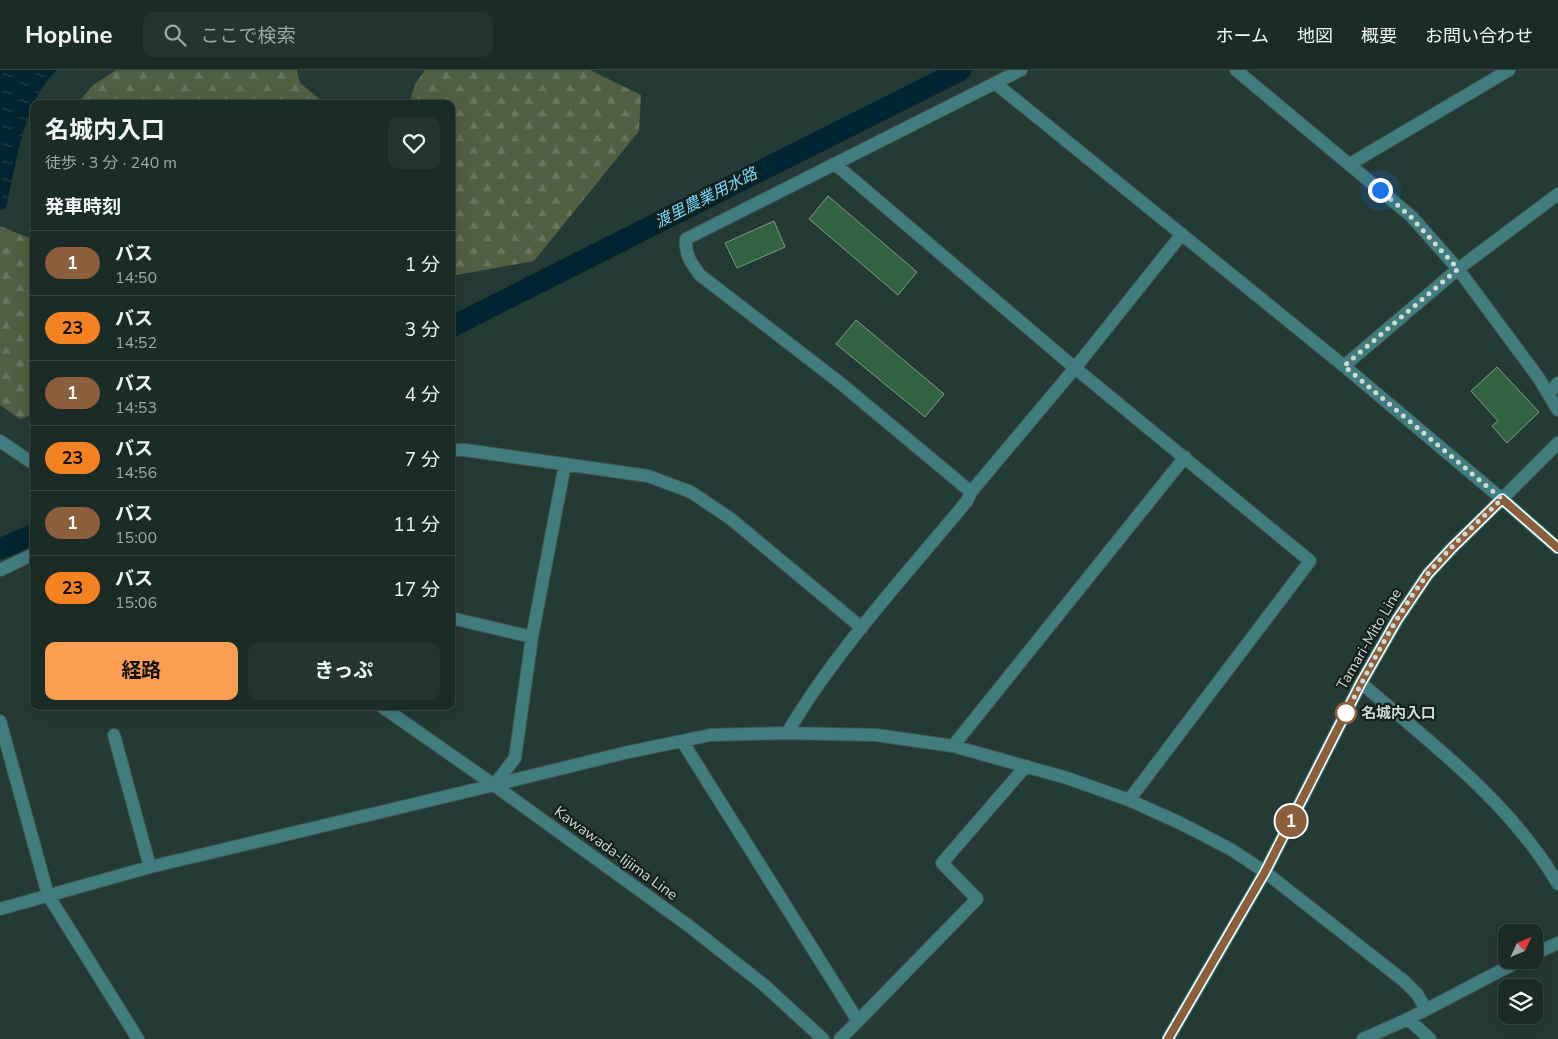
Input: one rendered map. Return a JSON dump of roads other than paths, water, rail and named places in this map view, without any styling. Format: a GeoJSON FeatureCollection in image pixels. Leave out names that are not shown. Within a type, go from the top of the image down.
{"type":"FeatureCollection","features":[{"type":"Feature","properties":{"kind":"main road"},"geometry":{"type":"LineString","coordinates":[[1502,499],[1558,548]]}},
{"type":"Feature","properties":{"kind":"main road","name":"Tamari-Mito Line"},"geometry":{"type":"LineString","coordinates":[[1168,1039],[1265,872],[1361,683],[1397,620],[1428,574],[1502,499]]}},
{"type":"Feature","properties":{"kind":"street"},"geometry":{"type":"LineString","coordinates":[[971,492],[839,382],[700,275],[688,259],[686,239],[1021,70]]}},
{"type":"Feature","properties":{"kind":"street"},"geometry":{"type":"LineString","coordinates":[[1236,70],[1410,216],[1458,269],[1538,377],[1558,410]]}},
{"type":"Feature","properties":{"kind":"street"},"geometry":{"type":"LineString","coordinates":[[1350,164],[1508,70]]}},
{"type":"Feature","properties":{"kind":"street"},"geometry":{"type":"LineString","coordinates":[[995,83],[1344,366],[1502,499],[1558,443]]}},
{"type":"Feature","properties":{"kind":"street"},"geometry":{"type":"LineString","coordinates":[[835,164],[1075,368],[1310,561],[1129,800]]}},
{"type":"Feature","properties":{"kind":"street"},"geometry":{"type":"LineString","coordinates":[[1344,366],[1458,269],[1558,194]]}},
{"type":"Feature","properties":{"kind":"street"},"geometry":{"type":"LineString","coordinates":[[787,733],[808,697],[862,628],[1182,234]]}},
{"type":"Feature","properties":{"kind":"street"},"geometry":{"type":"LineString","coordinates":[[1549,393],[1558,383]]}},
{"type":"Feature","properties":{"kind":"street"},"geometry":{"type":"LineString","coordinates":[[0,441],[30,461]]}},
{"type":"Feature","properties":{"kind":"street"},"geometry":{"type":"LineString","coordinates":[[455,450],[648,476],[692,492],[731,519],[862,628]]}},
{"type":"Feature","properties":{"kind":"street"},"geometry":{"type":"LineString","coordinates":[[953,746],[1185,458]]}},
{"type":"Feature","properties":{"kind":"street"},"geometry":{"type":"LineString","coordinates":[[494,785],[515,758],[532,637],[565,464]]}},
{"type":"Feature","properties":{"kind":"street"},"geometry":{"type":"LineString","coordinates":[[0,570],[30,556]]}},
{"type":"Feature","properties":{"kind":"street"},"geometry":{"type":"LineString","coordinates":[[455,619],[532,637]]}},
{"type":"Feature","properties":{"kind":"street"},"geometry":{"type":"LineString","coordinates":[[1361,683],[1503,809],[1544,860],[1558,884]]}},
{"type":"Feature","properties":{"kind":"street","name":"Kawawada-Iijima Line"},"geometry":{"type":"LineString","coordinates":[[386,710],[494,785],[688,926],[764,985],[823,1039]]}},
{"type":"Feature","properties":{"kind":"street"},"geometry":{"type":"LineString","coordinates":[[0,721],[48,895],[138,1039]]}},
{"type":"Feature","properties":{"kind":"street"},"geometry":{"type":"LineString","coordinates":[[0,909],[150,867],[624,753],[710,735],[787,733],[876,735],[953,746],[1026,766],[1129,800],[1180,822],[1232,850],[1265,872],[1404,981],[1417,994],[1426,1009]]}},
{"type":"Feature","properties":{"kind":"street"},"geometry":{"type":"LineString","coordinates":[[114,735],[150,867]]}},
{"type":"Feature","properties":{"kind":"street"},"geometry":{"type":"LineString","coordinates":[[682,741],[858,1021]]}},
{"type":"Feature","properties":{"kind":"street"},"geometry":{"type":"LineString","coordinates":[[840,1039],[977,899],[942,863],[1026,766]]}},
{"type":"Feature","properties":{"kind":"street"},"geometry":{"type":"LineString","coordinates":[[1543,950],[1558,943]]}},
{"type":"Feature","properties":{"kind":"street"},"geometry":{"type":"LineString","coordinates":[[1363,1039],[1504,969]]}},
{"type":"Feature","properties":{"kind":"street"},"geometry":{"type":"LineString","coordinates":[[1408,1018],[1430,1039]]}},
{"type":"Feature","properties":{"kind":"water"},"geometry":{"type":"Polygon","coordinates":[[[0,70],[57,70],[45,83],[35,100],[30,100],[30,113],[22,134],[6,208],[0,210],[0,70]]]}},
{"type":"Feature","properties":{"kind":"waterway","name":"渡里農業用水路"},"geometry":{"type":"LineString","coordinates":[[455,325],[961,70]]}},
{"type":"Feature","properties":{"kind":"waterway","name":"渡里農業用水路"},"geometry":{"type":"LineString","coordinates":[[0,549],[30,536]]}},
{"type":"Feature","properties":{"kind":"place","name":"名城内入口"},"geometry":{"type":"Point","coordinates":[1346,713]}}]}
